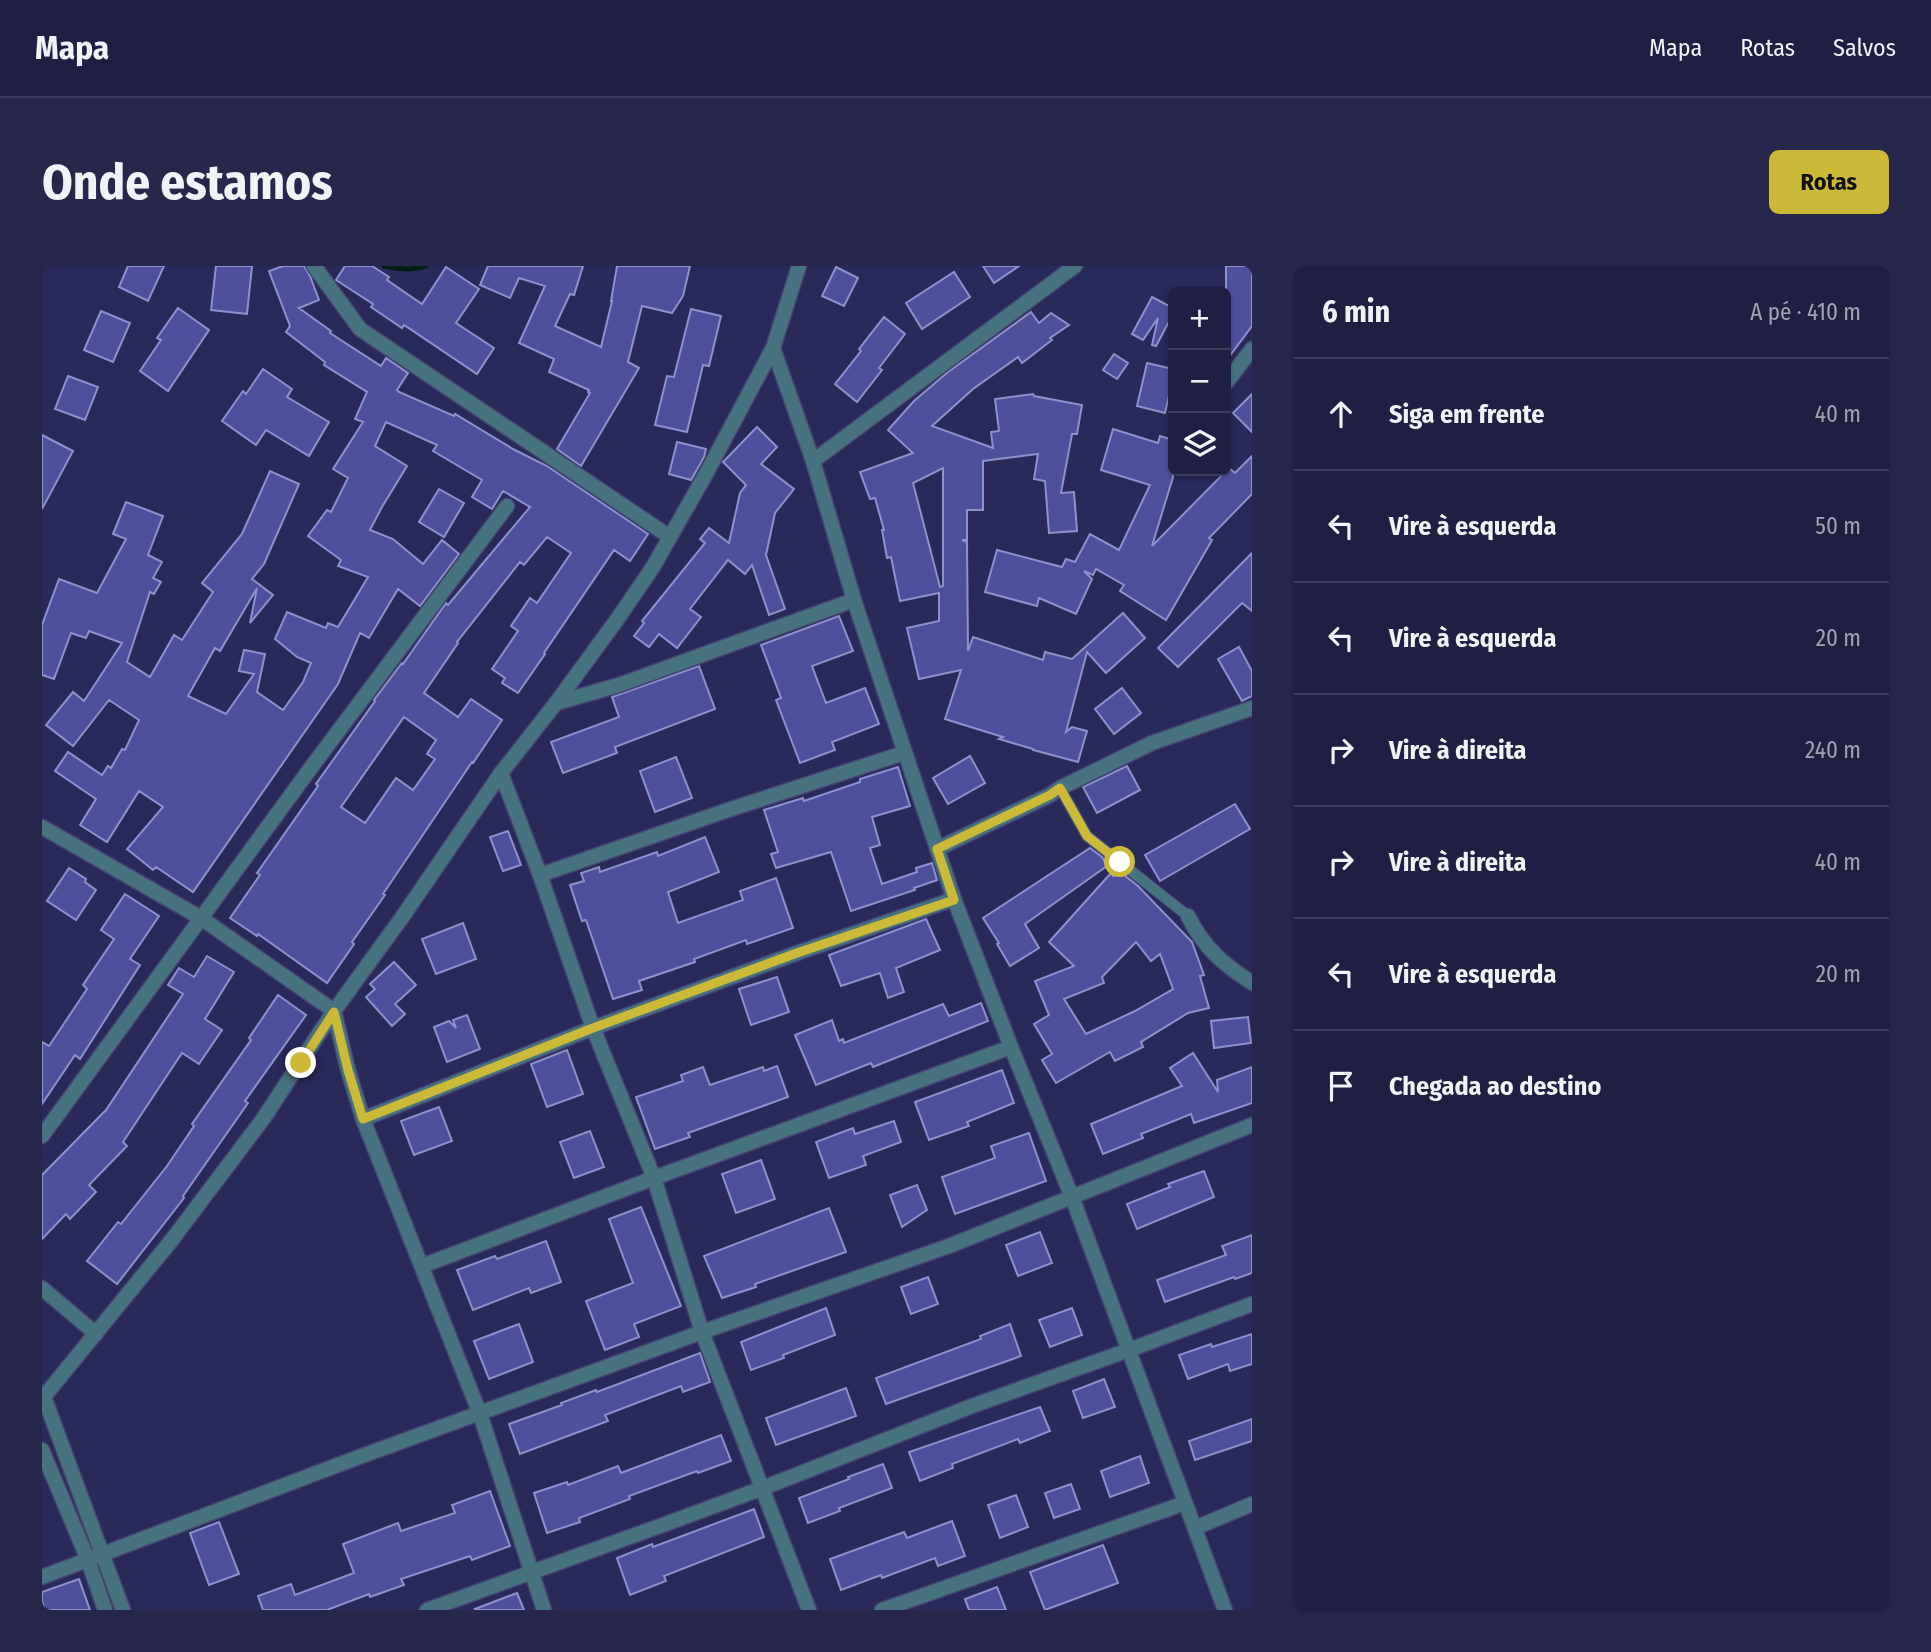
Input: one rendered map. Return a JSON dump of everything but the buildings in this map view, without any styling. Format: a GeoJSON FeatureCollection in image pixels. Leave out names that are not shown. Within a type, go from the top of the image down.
{"type":"FeatureCollection","features":[{"type":"Feature","properties":{"kind":"street"},"geometry":{"type":"LineString","coordinates":[[314,266],[360,329],[670,537]]}},
{"type":"Feature","properties":{"kind":"street"},"geometry":{"type":"LineString","coordinates":[[123,1610],[43,1398],[172,1241],[262,1119],[501,773],[556,704],[653,567],[773,348],[799,266]]}},
{"type":"Feature","properties":{"kind":"street"},"geometry":{"type":"LineString","coordinates":[[813,461],[1075,266]]}},
{"type":"Feature","properties":{"kind":"street"},"geometry":{"type":"LineString","coordinates":[[773,348],[813,461],[854,600],[954,900],[1072,1197],[1225,1610]]}},
{"type":"Feature","properties":{"kind":"street"},"geometry":{"type":"LineString","coordinates":[[1231,376],[1252,349]]}},
{"type":"Feature","properties":{"kind":"street"},"geometry":{"type":"LineString","coordinates":[[42,1136],[310,769],[508,506]]}},
{"type":"Feature","properties":{"kind":"street"},"geometry":{"type":"LineString","coordinates":[[556,704],[619,685],[854,600]]}},
{"type":"Feature","properties":{"kind":"street"},"geometry":{"type":"LineString","coordinates":[[937,849],[1152,743],[1252,708]]}},
{"type":"Feature","properties":{"kind":"street"},"geometry":{"type":"LineString","coordinates":[[540,875],[904,753]]}},
{"type":"Feature","properties":{"kind":"street"},"geometry":{"type":"LineString","coordinates":[[501,773],[593,1028],[654,1178],[702,1332],[809,1610]]}},
{"type":"Feature","properties":{"kind":"street"},"geometry":{"type":"LineString","coordinates":[[42,827],[201,918],[334,1012],[363,1119],[480,1414],[544,1610]]}},
{"type":"Feature","properties":{"kind":"street"},"geometry":{"type":"LineString","coordinates":[[363,1119],[593,1028],[797,953],[954,900]]}},
{"type":"Feature","properties":{"kind":"street"},"geometry":{"type":"LineString","coordinates":[[1188,916],[1198,935],[1214,955],[1252,983]]}},
{"type":"Feature","properties":{"kind":"street"},"geometry":{"type":"LineString","coordinates":[[422,1266],[1011,1047]]}},
{"type":"Feature","properties":{"kind":"street"},"geometry":{"type":"LineString","coordinates":[[42,1577],[346,1462],[702,1332],[948,1246],[1252,1125]]}},
{"type":"Feature","properties":{"kind":"street"},"geometry":{"type":"LineString","coordinates":[[42,1288],[96,1334]]}},
{"type":"Feature","properties":{"kind":"street"},"geometry":{"type":"LineString","coordinates":[[427,1610],[762,1488],[972,1406],[1252,1304]]}},
{"type":"Feature","properties":{"kind":"street"},"geometry":{"type":"LineString","coordinates":[[42,1450],[88,1560],[105,1610]]}},
{"type":"Feature","properties":{"kind":"street"},"geometry":{"type":"LineString","coordinates":[[882,1610],[1185,1503]]}},
{"type":"Feature","properties":{"kind":"street"},"geometry":{"type":"LineString","coordinates":[[1195,1528],[1252,1504]]}},
{"type":"Feature","properties":{"kind":"lane"},"geometry":{"type":"LineString","coordinates":[[1060,788],[1087,836],[1188,916]]}},
{"type":"Feature","properties":{"kind":"waterway"},"geometry":{"type":"LineString","coordinates":[[384,266],[405,269],[426,266]]}},
{"type":"Feature","properties":{"kind":"route"},"geometry":{"type":"LineString","coordinates":[[301,1063],[334,1012],[363,1119],[593,1028],[797,953],[954,900],[937,849],[1060,788],[1087,836],[1120,862]]}}]}
